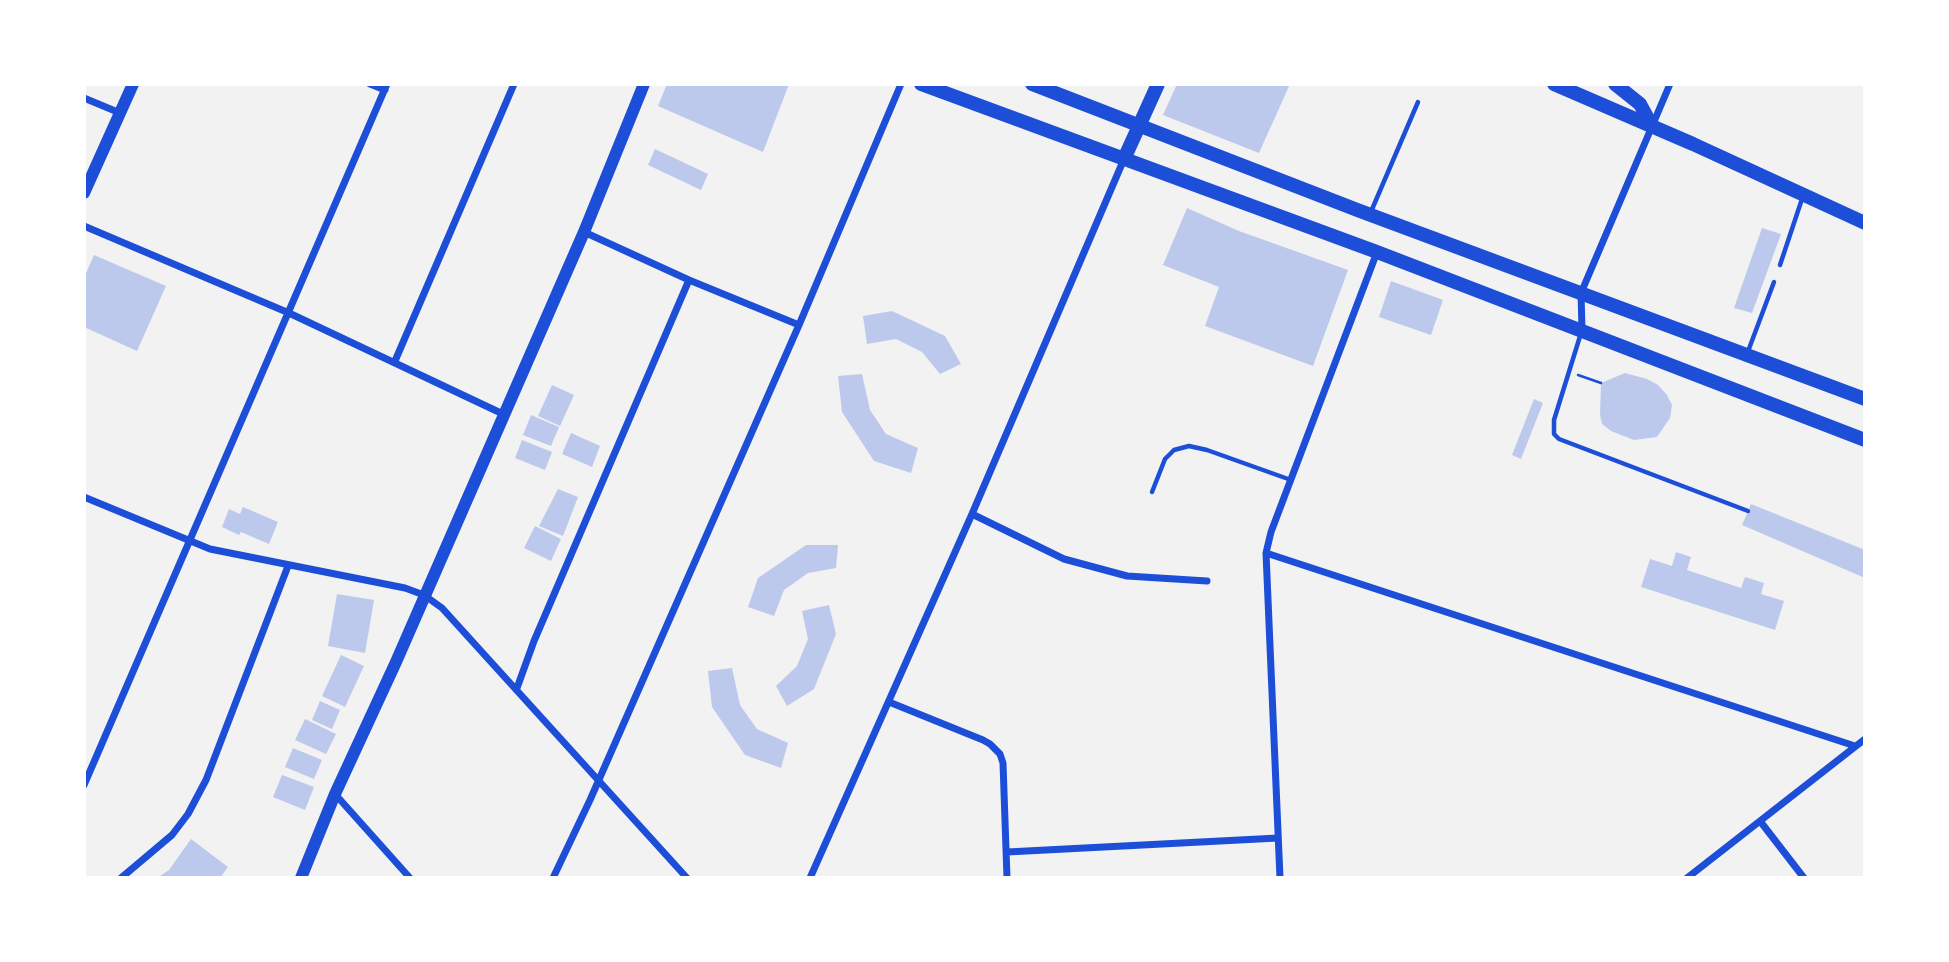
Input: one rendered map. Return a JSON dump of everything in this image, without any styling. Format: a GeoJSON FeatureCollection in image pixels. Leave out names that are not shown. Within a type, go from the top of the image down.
{"type":"FeatureCollection","features":[{"type":"Feature","properties":{"kind":"main road"},"geometry":{"type":"LineString","coordinates":[[921,84],[1377,252],[1865,440]]}},
{"type":"Feature","properties":{"kind":"main road"},"geometry":{"type":"LineString","coordinates":[[1032,84],[1370,215],[1865,399]]}},
{"type":"Feature","properties":{"kind":"main road"},"geometry":{"type":"LineString","coordinates":[[1124,159],[1158,84]]}},
{"type":"Feature","properties":{"kind":"main road"},"geometry":{"type":"LineString","coordinates":[[1554,84],[1865,223]]}},
{"type":"Feature","properties":{"kind":"main road"},"geometry":{"type":"LineString","coordinates":[[1615,84],[1640,104],[1652,126]]}},
{"type":"Feature","properties":{"kind":"street"},"geometry":{"type":"LineString","coordinates":[[84,193],[133,84]]}},
{"type":"Feature","properties":{"kind":"street"},"geometry":{"type":"LineString","coordinates":[[84,785],[87,771],[190,542],[386,87],[369,84]]}},
{"type":"Feature","properties":{"kind":"street"},"geometry":{"type":"LineString","coordinates":[[396,361],[514,84]]}},
{"type":"Feature","properties":{"kind":"street"},"geometry":{"type":"LineString","coordinates":[[301,878],[335,794],[396,662],[584,232],[644,84]]}},
{"type":"Feature","properties":{"kind":"street"},"geometry":{"type":"LineString","coordinates":[[553,878],[799,325],[901,84]]}},
{"type":"Feature","properties":{"kind":"street"},"geometry":{"type":"LineString","coordinates":[[1582,330],[1581,292],[1670,84]]}},
{"type":"Feature","properties":{"kind":"street"},"geometry":{"type":"LineString","coordinates":[[84,98],[120,113]]}},
{"type":"Feature","properties":{"kind":"street"},"geometry":{"type":"LineString","coordinates":[[810,878],[890,702],[1124,159]]}},
{"type":"Feature","properties":{"kind":"street"},"geometry":{"type":"LineString","coordinates":[[84,226],[396,361],[503,414]]}},
{"type":"Feature","properties":{"kind":"street"},"geometry":{"type":"LineString","coordinates":[[584,232],[689,280],[799,325]]}},
{"type":"Feature","properties":{"kind":"street"},"geometry":{"type":"LineString","coordinates":[[1280,878],[1266,554],[1271,532],[1377,252]]}},
{"type":"Feature","properties":{"kind":"street"},"geometry":{"type":"LineString","coordinates":[[517,688],[539,629],[689,280]]}},
{"type":"Feature","properties":{"kind":"street"},"geometry":{"type":"LineString","coordinates":[[84,497],[190,542],[288,566],[405,588],[424,595],[442,608],[517,688],[687,878]]}},
{"type":"Feature","properties":{"kind":"street"},"geometry":{"type":"LineString","coordinates":[[972,514],[1064,559],[1127,576],[1207,581]]}},
{"type":"Feature","properties":{"kind":"street"},"geometry":{"type":"LineString","coordinates":[[1266,554],[1855,746]]}},
{"type":"Feature","properties":{"kind":"street"},"geometry":{"type":"LineString","coordinates":[[121,878],[172,835],[188,814],[206,780],[288,566]]}},
{"type":"Feature","properties":{"kind":"street"},"geometry":{"type":"LineString","coordinates":[[890,702],[983,740],[996,748],[1003,763],[1007,878]]}},
{"type":"Feature","properties":{"kind":"street"},"geometry":{"type":"LineString","coordinates":[[1687,878],[1865,739]]}},
{"type":"Feature","properties":{"kind":"street"},"geometry":{"type":"LineString","coordinates":[[335,794],[410,878]]}},
{"type":"Feature","properties":{"kind":"street"},"geometry":{"type":"LineString","coordinates":[[1760,821],[1804,878]]}},
{"type":"Feature","properties":{"kind":"street"},"geometry":{"type":"LineString","coordinates":[[1007,852],[1278,838]]}},
{"type":"Feature","properties":{"kind":"lane"},"geometry":{"type":"LineString","coordinates":[[1370,215],[1418,102]]}},
{"type":"Feature","properties":{"kind":"lane"},"geometry":{"type":"LineString","coordinates":[[1780,265],[1803,194]]}},
{"type":"Feature","properties":{"kind":"lane"},"geometry":{"type":"LineString","coordinates":[[1747,355],[1773,282]]}},
{"type":"Feature","properties":{"kind":"lane"},"geometry":{"type":"LineString","coordinates":[[1582,330],[1554,420],[1554,434],[1559,439],[1748,511]]}},
{"type":"Feature","properties":{"kind":"lane"},"geometry":{"type":"LineString","coordinates":[[1152,492],[1165,459],[1174,450],[1189,446],[1292,481]]}},
{"type":"Feature","properties":{"kind":"path"},"geometry":{"type":"LineString","coordinates":[[1569,371],[1601,383]]}},
{"type":"Feature","properties":{"kind":"building"},"geometry":{"type":"Polygon","coordinates":[[[667,84],[789,84],[763,152],[658,106],[667,84]]]}},
{"type":"Feature","properties":{"kind":"building"},"geometry":{"type":"Polygon","coordinates":[[[1177,84],[1290,84],[1259,153],[1163,115],[1177,84]]]}},
{"type":"Feature","properties":{"kind":"building"},"geometry":{"type":"Polygon","coordinates":[[[655,149],[708,174],[701,190],[648,165],[655,149]]]}},
{"type":"Feature","properties":{"kind":"building"},"geometry":{"type":"Polygon","coordinates":[[[1187,208],[1239,231],[1348,270],[1313,366],[1205,326],[1219,287],[1163,265],[1187,208]]]}},
{"type":"Feature","properties":{"kind":"building"},"geometry":{"type":"Polygon","coordinates":[[[1762,228],[1781,234],[1752,313],[1734,308],[1762,228]]]}},
{"type":"Feature","properties":{"kind":"building"},"geometry":{"type":"Polygon","coordinates":[[[94,255],[166,286],[137,351],[84,327],[84,278],[94,255]]]}},
{"type":"Feature","properties":{"kind":"building"},"geometry":{"type":"Polygon","coordinates":[[[1391,281],[1443,300],[1431,335],[1379,317],[1391,281]]]}},
{"type":"Feature","properties":{"kind":"building"},"geometry":{"type":"Polygon","coordinates":[[[892,311],[945,336],[961,364],[940,374],[922,352],[896,339],[867,344],[863,316],[892,311]]]}},
{"type":"Feature","properties":{"kind":"building"},"geometry":{"type":"Polygon","coordinates":[[[1625,373],[1658,385],[1672,405],[1670,418],[1657,437],[1634,440],[1611,431],[1602,424],[1601,383],[1625,373]]]}},
{"type":"Feature","properties":{"kind":"building"},"geometry":{"type":"Polygon","coordinates":[[[862,374],[870,410],[886,434],[918,448],[911,473],[874,461],[842,412],[838,376],[862,374]]]}},
{"type":"Feature","properties":{"kind":"building"},"geometry":{"type":"Polygon","coordinates":[[[552,385],[574,395],[560,426],[538,416],[552,385]]]}},
{"type":"Feature","properties":{"kind":"building"},"geometry":{"type":"Polygon","coordinates":[[[1534,399],[1543,403],[1521,459],[1512,455],[1534,399]]]}},
{"type":"Feature","properties":{"kind":"building"},"geometry":{"type":"Polygon","coordinates":[[[531,415],[559,427],[551,446],[523,435],[531,415]]]}},
{"type":"Feature","properties":{"kind":"building"},"geometry":{"type":"Polygon","coordinates":[[[571,433],[600,446],[592,467],[562,454],[571,433]]]}},
{"type":"Feature","properties":{"kind":"building"},"geometry":{"type":"Polygon","coordinates":[[[522,440],[552,452],[545,470],[515,458],[522,440]]]}},
{"type":"Feature","properties":{"kind":"building"},"geometry":{"type":"Polygon","coordinates":[[[558,489],[578,497],[563,536],[539,526],[558,489]]]}},
{"type":"Feature","properties":{"kind":"building"},"geometry":{"type":"Polygon","coordinates":[[[1751,504],[1865,550],[1865,578],[1742,525],[1751,504]]]}},
{"type":"Feature","properties":{"kind":"building"},"geometry":{"type":"Polygon","coordinates":[[[243,507],[278,522],[269,544],[222,527],[229,509],[240,514],[243,507]]]}},
{"type":"Feature","properties":{"kind":"building"},"geometry":{"type":"Polygon","coordinates":[[[535,526],[561,539],[551,561],[524,548],[535,526]]]}},
{"type":"Feature","properties":{"kind":"building"},"geometry":{"type":"Polygon","coordinates":[[[806,545],[838,545],[836,568],[808,573],[784,590],[774,616],[748,607],[758,578],[806,545]]]}},
{"type":"Feature","properties":{"kind":"building"},"geometry":{"type":"Polygon","coordinates":[[[1676,552],[1691,557],[1687,570],[1741,588],[1745,577],[1764,583],[1761,594],[1784,601],[1775,630],[1641,587],[1650,559],[1672,566],[1676,552]]]}},
{"type":"Feature","properties":{"kind":"building"},"geometry":{"type":"Polygon","coordinates":[[[337,594],[374,600],[365,653],[328,646],[337,594]]]}},
{"type":"Feature","properties":{"kind":"building"},"geometry":{"type":"Polygon","coordinates":[[[829,605],[836,634],[814,689],[787,706],[776,686],[797,666],[808,639],[802,611],[829,605]]]}},
{"type":"Feature","properties":{"kind":"building"},"geometry":{"type":"Polygon","coordinates":[[[341,655],[364,666],[345,707],[322,696],[341,655]]]}},
{"type":"Feature","properties":{"kind":"building"},"geometry":{"type":"Polygon","coordinates":[[[732,668],[740,705],[757,729],[788,743],[781,768],[745,755],[712,707],[708,671],[732,668]]]}},
{"type":"Feature","properties":{"kind":"building"},"geometry":{"type":"Polygon","coordinates":[[[320,701],[340,710],[332,729],[312,720],[320,701]]]}},
{"type":"Feature","properties":{"kind":"building"},"geometry":{"type":"Polygon","coordinates":[[[305,719],[336,734],[326,754],[295,740],[305,719]]]}},
{"type":"Feature","properties":{"kind":"building"},"geometry":{"type":"Polygon","coordinates":[[[293,748],[322,760],[314,779],[285,767],[293,748]]]}},
{"type":"Feature","properties":{"kind":"building"},"geometry":{"type":"Polygon","coordinates":[[[282,775],[314,787],[305,810],[273,797],[282,775]]]}},
{"type":"Feature","properties":{"kind":"building"},"geometry":{"type":"Polygon","coordinates":[[[191,839],[228,867],[220,878],[157,878],[169,870],[191,839]]]}}]}
